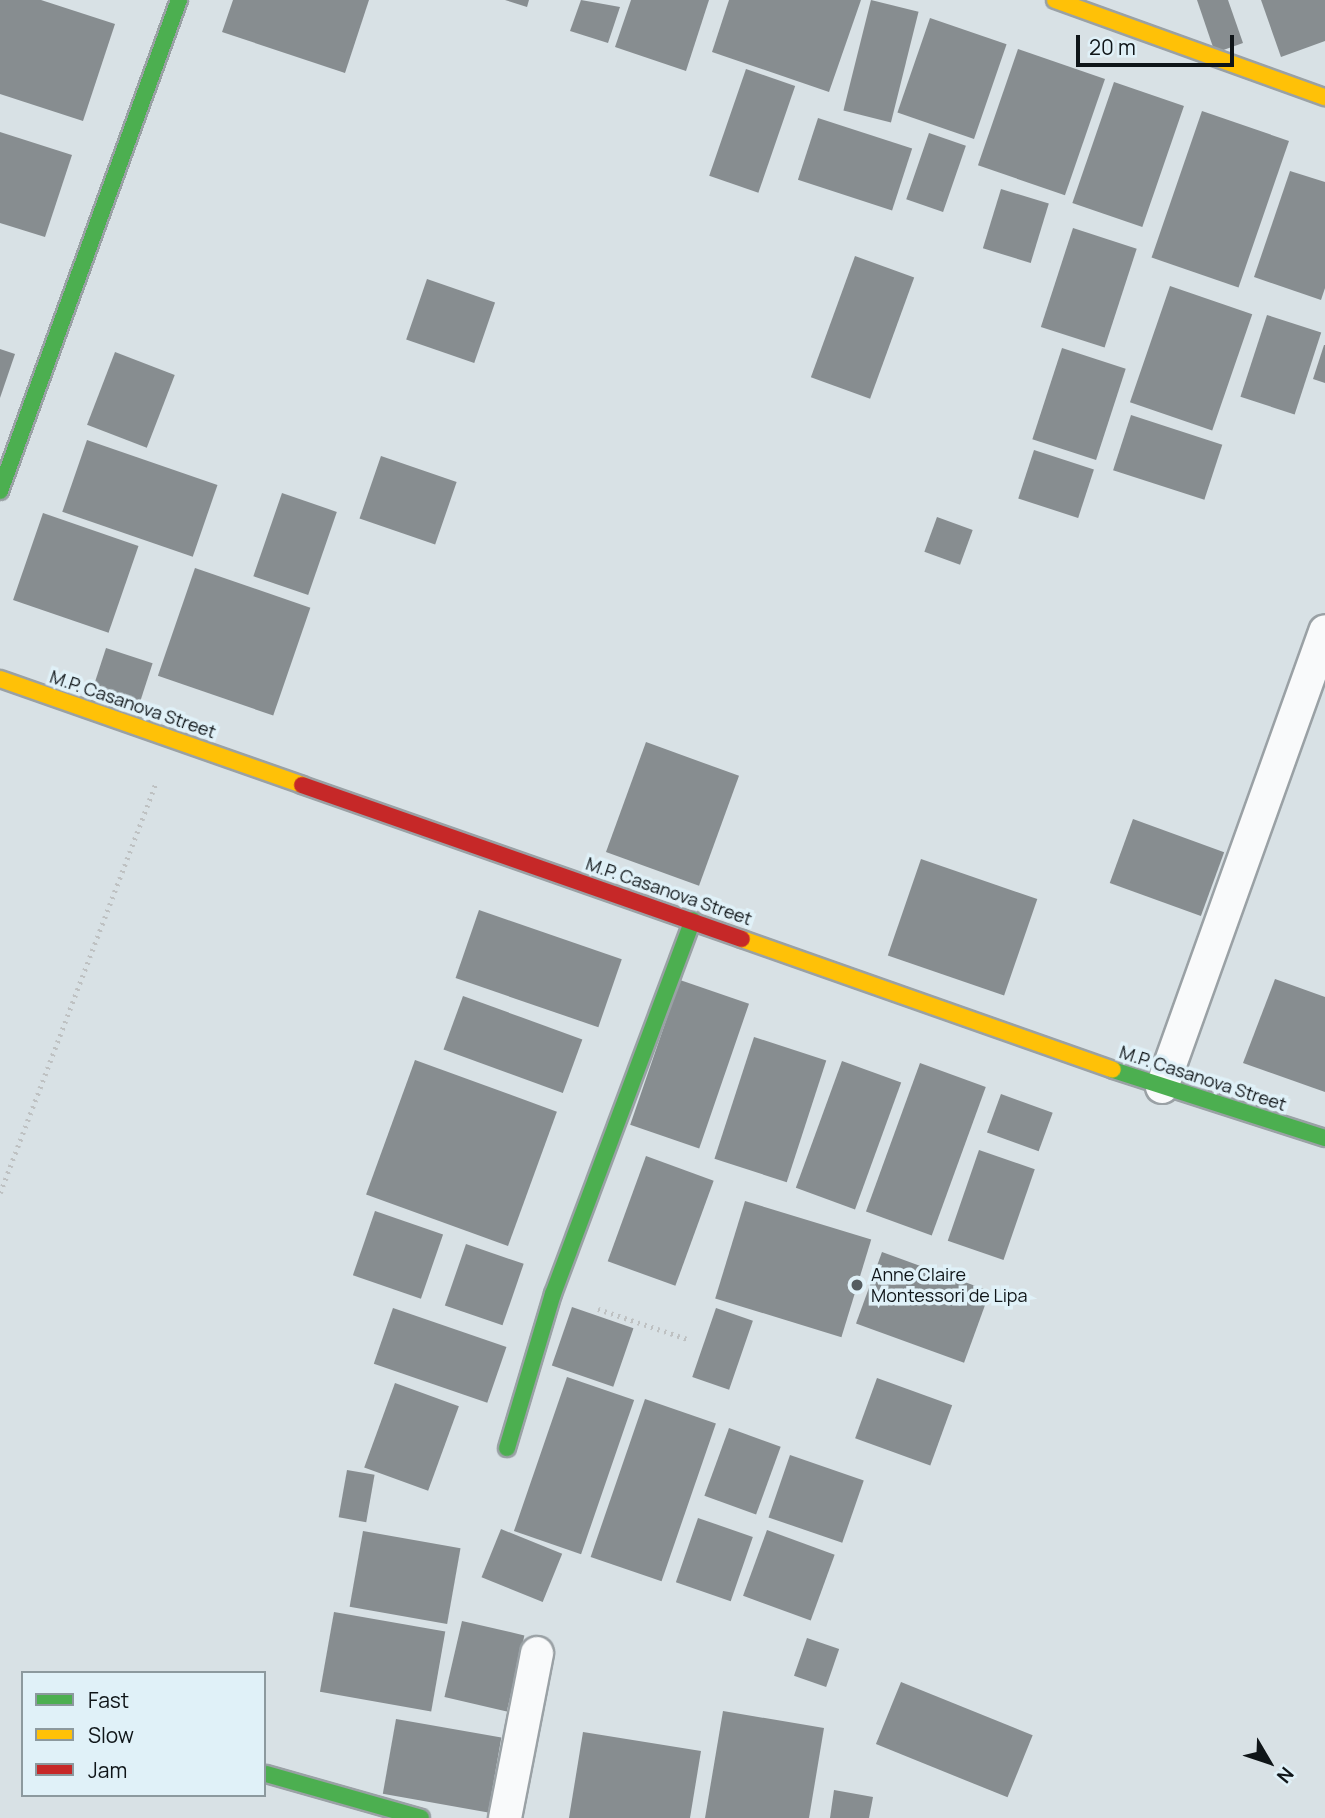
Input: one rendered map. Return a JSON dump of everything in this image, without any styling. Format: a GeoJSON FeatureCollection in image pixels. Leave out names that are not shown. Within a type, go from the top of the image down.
{"type":"FeatureCollection","features":[{"type":"Feature","properties":{"kind":"street"},"geometry":{"type":"LineString","coordinates":[[0,491],[179,0]]}},
{"type":"Feature","properties":{"kind":"street"},"geometry":{"type":"LineString","coordinates":[[1064,2],[1325,97]]}},
{"type":"Feature","properties":{"kind":"street","name":"M.P. Casanova Street"},"geometry":{"type":"LineString","coordinates":[[0,679],[693,920],[1162,1087],[1325,1138]]}},
{"type":"Feature","properties":{"kind":"street"},"geometry":{"type":"LineString","coordinates":[[507,1448],[553,1294],[693,920]]}},
{"type":"Feature","properties":{"kind":"street"},"geometry":{"type":"LineString","coordinates":[[266,1774],[421,1818]]}},
{"type":"Feature","properties":{"kind":"lane"},"geometry":{"type":"LineString","coordinates":[[1162,1087],[1325,631]]}},
{"type":"Feature","properties":{"kind":"lane"},"geometry":{"type":"LineString","coordinates":[[505,1818],[537,1653]]}},
{"type":"Feature","properties":{"kind":"path"},"geometry":{"type":"LineString","coordinates":[[0,1193],[172,738]]}},
{"type":"Feature","properties":{"kind":"path"},"geometry":{"type":"LineString","coordinates":[[553,1294],[687,1339]]}},
{"type":"Feature","properties":{"kind":"building"},"geometry":{"type":"Polygon","coordinates":[[[0,0],[41,0],[115,24],[83,121],[0,94],[0,0]]]}},
{"type":"Feature","properties":{"kind":"building"},"geometry":{"type":"Polygon","coordinates":[[[233,0],[369,0],[345,73],[222,32],[233,0]]]}},
{"type":"Feature","properties":{"kind":"building"},"geometry":{"type":"Polygon","coordinates":[[[505,0],[529,0],[527,7],[505,0]]]}},
{"type":"Feature","properties":{"kind":"building"},"geometry":{"type":"Polygon","coordinates":[[[581,0],[620,7],[608,43],[570,31],[581,0]]]}},
{"type":"Feature","properties":{"kind":"building"},"geometry":{"type":"Polygon","coordinates":[[[631,0],[709,0],[686,71],[615,47],[631,0]]]}},
{"type":"Feature","properties":{"kind":"building"},"geometry":{"type":"Polygon","coordinates":[[[729,0],[861,0],[829,92],[712,52],[729,0]]]}},
{"type":"Feature","properties":{"kind":"building"},"geometry":{"type":"Polygon","coordinates":[[[871,0],[919,12],[891,122],[843,111],[871,0]]]}},
{"type":"Feature","properties":{"kind":"building"},"geometry":{"type":"Polygon","coordinates":[[[1197,0],[1228,0],[1243,43],[1215,53],[1197,0]]]}},
{"type":"Feature","properties":{"kind":"building"},"geometry":{"type":"Polygon","coordinates":[[[1261,0],[1325,0],[1325,41],[1281,57],[1261,0]]]}},
{"type":"Feature","properties":{"kind":"building"},"geometry":{"type":"Polygon","coordinates":[[[930,18],[1007,44],[974,139],[897,113],[930,18]]]}},
{"type":"Feature","properties":{"kind":"building"},"geometry":{"type":"Polygon","coordinates":[[[1018,49],[1105,79],[1065,195],[978,165],[1018,49]]]}},
{"type":"Feature","properties":{"kind":"building"},"geometry":{"type":"Polygon","coordinates":[[[746,69],[795,86],[758,193],[709,176],[746,69]]]}},
{"type":"Feature","properties":{"kind":"building"},"geometry":{"type":"Polygon","coordinates":[[[1114,82],[1184,106],[1142,227],[1072,203],[1114,82]]]}},
{"type":"Feature","properties":{"kind":"building"},"geometry":{"type":"Polygon","coordinates":[[[1202,111],[1289,141],[1239,288],[1152,258],[1202,111]]]}},
{"type":"Feature","properties":{"kind":"building"},"geometry":{"type":"Polygon","coordinates":[[[818,118],[912,149],[892,210],[798,180],[818,118]]]}},
{"type":"Feature","properties":{"kind":"building"},"geometry":{"type":"Polygon","coordinates":[[[0,132],[72,155],[45,237],[0,223],[0,132]]]}},
{"type":"Feature","properties":{"kind":"building"},"geometry":{"type":"Polygon","coordinates":[[[929,133],[966,146],[943,212],[906,199],[929,133]]]}},
{"type":"Feature","properties":{"kind":"building"},"geometry":{"type":"Polygon","coordinates":[[[1290,171],[1325,182],[1325,288],[1321,300],[1254,277],[1290,171]]]}},
{"type":"Feature","properties":{"kind":"building"},"geometry":{"type":"Polygon","coordinates":[[[1001,189],[1049,204],[1031,263],[983,248],[1001,189]]]}},
{"type":"Feature","properties":{"kind":"building"},"geometry":{"type":"Polygon","coordinates":[[[1073,228],[1137,249],[1105,348],[1041,327],[1073,228]]]}},
{"type":"Feature","properties":{"kind":"building"},"geometry":{"type":"Polygon","coordinates":[[[855,256],[914,278],[870,399],[811,377],[855,256]]]}},
{"type":"Feature","properties":{"kind":"building"},"geometry":{"type":"Polygon","coordinates":[[[427,279],[495,302],[474,363],[406,340],[427,279]]]}},
{"type":"Feature","properties":{"kind":"building"},"geometry":{"type":"Polygon","coordinates":[[[1170,286],[1252,314],[1212,431],[1130,402],[1170,286]]]}},
{"type":"Feature","properties":{"kind":"building"},"geometry":{"type":"Polygon","coordinates":[[[1267,315],[1321,333],[1295,414],[1240,397],[1267,315]]]}},
{"type":"Feature","properties":{"kind":"building"},"geometry":{"type":"Polygon","coordinates":[[[1325,345],[1325,383],[1313,379],[1325,345]]]}},
{"type":"Feature","properties":{"kind":"building"},"geometry":{"type":"Polygon","coordinates":[[[1062,348],[1126,369],[1096,460],[1032,439],[1062,348]]]}},
{"type":"Feature","properties":{"kind":"building"},"geometry":{"type":"Polygon","coordinates":[[[0,349],[15,354],[0,398],[0,349]]]}},
{"type":"Feature","properties":{"kind":"building"},"geometry":{"type":"Polygon","coordinates":[[[115,352],[175,375],[147,448],[87,425],[115,352]]]}},
{"type":"Feature","properties":{"kind":"building"},"geometry":{"type":"Polygon","coordinates":[[[1131,415],[1222,445],[1204,500],[1113,470],[1131,415]]]}},
{"type":"Feature","properties":{"kind":"building"},"geometry":{"type":"Polygon","coordinates":[[[87,440],[217,485],[193,557],[62,512],[87,440]]]}},
{"type":"Feature","properties":{"kind":"building"},"geometry":{"type":"Polygon","coordinates":[[[1034,450],[1094,469],[1078,518],[1018,499],[1034,450]]]}},
{"type":"Feature","properties":{"kind":"building"},"geometry":{"type":"Polygon","coordinates":[[[381,456],[457,482],[435,544],[360,518],[381,456]]]}},
{"type":"Feature","properties":{"kind":"building"},"geometry":{"type":"Polygon","coordinates":[[[282,493],[337,512],[308,595],[253,576],[282,493]]]}},
{"type":"Feature","properties":{"kind":"building"},"geometry":{"type":"Polygon","coordinates":[[[43,513],[138,546],[109,633],[13,600],[43,513]]]}},
{"type":"Feature","properties":{"kind":"building"},"geometry":{"type":"Polygon","coordinates":[[[937,517],[973,530],[960,565],[924,552],[937,517]]]}},
{"type":"Feature","properties":{"kind":"building"},"geometry":{"type":"Polygon","coordinates":[[[195,568],[310,608],[273,716],[158,676],[195,568]]]}},
{"type":"Feature","properties":{"kind":"building"},"geometry":{"type":"Polygon","coordinates":[[[106,648],[153,663],[138,707],[92,692],[106,648]]]}},
{"type":"Feature","properties":{"kind":"building"},"geometry":{"type":"Polygon","coordinates":[[[646,742],[739,776],[699,886],[606,852],[646,742]]]}},
{"type":"Feature","properties":{"kind":"building"},"geometry":{"type":"Polygon","coordinates":[[[1133,819],[1224,852],[1201,916],[1110,883],[1133,819]]]}},
{"type":"Feature","properties":{"kind":"building"},"geometry":{"type":"Polygon","coordinates":[[[921,859],[1037,899],[1004,995],[888,955],[921,859]]]}},
{"type":"Feature","properties":{"kind":"building"},"geometry":{"type":"Polygon","coordinates":[[[479,910],[622,959],[598,1027],[456,978],[479,910]]]}},
{"type":"Feature","properties":{"kind":"building"},"geometry":{"type":"Polygon","coordinates":[[[1275,979],[1325,997],[1325,1092],[1243,1063],[1275,979]]]}},
{"type":"Feature","properties":{"kind":"building"},"geometry":{"type":"Polygon","coordinates":[[[680,980],[749,1004],[699,1148],[630,1125],[680,980]]]}},
{"type":"Feature","properties":{"kind":"building"},"geometry":{"type":"Polygon","coordinates":[[[463,996],[582,1039],[563,1093],[444,1050],[463,996]]]}},
{"type":"Feature","properties":{"kind":"building"},"geometry":{"type":"Polygon","coordinates":[[[754,1037],[826,1060],[787,1182],[714,1159],[754,1037]]]}},
{"type":"Feature","properties":{"kind":"building"},"geometry":{"type":"Polygon","coordinates":[[[415,1060],[557,1112],[508,1246],[366,1194],[415,1060]]]}},
{"type":"Feature","properties":{"kind":"building"},"geometry":{"type":"Polygon","coordinates":[[[842,1061],[901,1083],[855,1209],[796,1188],[842,1061]]]}},
{"type":"Feature","properties":{"kind":"building"},"geometry":{"type":"Polygon","coordinates":[[[920,1063],[986,1087],[932,1235],[866,1211],[920,1063]]]}},
{"type":"Feature","properties":{"kind":"building"},"geometry":{"type":"Polygon","coordinates":[[[1001,1094],[1053,1113],[1039,1151],[987,1133],[1001,1094]]]}},
{"type":"Feature","properties":{"kind":"building"},"geometry":{"type":"Polygon","coordinates":[[[979,1150],[1035,1169],[1004,1260],[948,1241],[979,1150]]]}},
{"type":"Feature","properties":{"kind":"building"},"geometry":{"type":"Polygon","coordinates":[[[646,1156],[714,1181],[675,1286],[608,1261],[646,1156]]]}},
{"type":"Feature","properties":{"kind":"building"},"geometry":{"type":"Polygon","coordinates":[[[745,1201],[871,1240],[841,1337],[715,1299],[745,1201]]]}},
{"type":"Feature","properties":{"kind":"building"},"geometry":{"type":"Polygon","coordinates":[[[375,1211],[443,1234],[421,1299],[353,1275],[375,1211]]]}},
{"type":"Feature","properties":{"kind":"building"},"geometry":{"type":"Polygon","coordinates":[[[466,1244],[524,1264],[503,1325],[445,1305],[466,1244]]]}},
{"type":"Feature","properties":{"kind":"building"},"geometry":{"type":"Polygon","coordinates":[[[882,1252],[990,1291],[964,1363],[856,1323],[882,1252]]]}},
{"type":"Feature","properties":{"kind":"building"},"geometry":{"type":"Polygon","coordinates":[[[572,1307],[633,1328],[613,1387],[552,1366],[572,1307]]]}},
{"type":"Feature","properties":{"kind":"building"},"geometry":{"type":"Polygon","coordinates":[[[393,1308],[506,1347],[487,1403],[374,1364],[393,1308]]]}},
{"type":"Feature","properties":{"kind":"building"},"geometry":{"type":"Polygon","coordinates":[[[716,1308],[753,1321],[729,1390],[692,1377],[716,1308]]]}},
{"type":"Feature","properties":{"kind":"building"},"geometry":{"type":"Polygon","coordinates":[[[567,1377],[634,1400],[581,1554],[514,1531],[567,1377]]]}},
{"type":"Feature","properties":{"kind":"building"},"geometry":{"type":"Polygon","coordinates":[[[877,1378],[952,1405],[930,1466],[855,1438],[877,1378]]]}},
{"type":"Feature","properties":{"kind":"building"},"geometry":{"type":"Polygon","coordinates":[[[395,1383],[459,1406],[428,1491],[364,1468],[395,1383]]]}},
{"type":"Feature","properties":{"kind":"building"},"geometry":{"type":"Polygon","coordinates":[[[645,1399],[716,1423],[662,1581],[591,1557],[645,1399]]]}},
{"type":"Feature","properties":{"kind":"building"},"geometry":{"type":"Polygon","coordinates":[[[729,1428],[781,1447],[756,1514],[704,1496],[729,1428]]]}},
{"type":"Feature","properties":{"kind":"building"},"geometry":{"type":"Polygon","coordinates":[[[790,1455],[864,1480],[842,1543],[769,1517],[790,1455]]]}},
{"type":"Feature","properties":{"kind":"building"},"geometry":{"type":"Polygon","coordinates":[[[347,1470],[375,1475],[366,1522],[339,1517],[347,1470]]]}},
{"type":"Feature","properties":{"kind":"building"},"geometry":{"type":"Polygon","coordinates":[[[698,1518],[753,1537],[731,1601],[676,1582],[698,1518]]]}},
{"type":"Feature","properties":{"kind":"building"},"geometry":{"type":"Polygon","coordinates":[[[501,1529],[562,1554],[543,1602],[482,1577],[501,1529]]]}},
{"type":"Feature","properties":{"kind":"building"},"geometry":{"type":"Polygon","coordinates":[[[767,1530],[835,1555],[811,1620],[743,1596],[767,1530]]]}},
{"type":"Feature","properties":{"kind":"building"},"geometry":{"type":"Polygon","coordinates":[[[363,1531],[460,1548],[447,1624],[350,1607],[363,1531]]]}},
{"type":"Feature","properties":{"kind":"building"},"geometry":{"type":"Polygon","coordinates":[[[334,1612],[445,1632],[431,1711],[320,1692],[334,1612]]]}},
{"type":"Feature","properties":{"kind":"building"},"geometry":{"type":"Polygon","coordinates":[[[462,1621],[524,1635],[507,1711],[444,1697],[462,1621]]]}},
{"type":"Feature","properties":{"kind":"building"},"geometry":{"type":"Polygon","coordinates":[[[807,1638],[839,1649],[826,1687],[794,1676],[807,1638]]]}},
{"type":"Feature","properties":{"kind":"building"},"geometry":{"type":"Polygon","coordinates":[[[901,1682],[1033,1735],[1008,1797],[876,1744],[901,1682]]]}},
{"type":"Feature","properties":{"kind":"building"},"geometry":{"type":"Polygon","coordinates":[[[723,1711],[824,1728],[809,1818],[705,1818],[723,1711]]]}},
{"type":"Feature","properties":{"kind":"building"},"geometry":{"type":"Polygon","coordinates":[[[396,1719],[501,1738],[488,1812],[383,1794],[396,1719]]]}},
{"type":"Feature","properties":{"kind":"building"},"geometry":{"type":"Polygon","coordinates":[[[583,1732],[701,1751],[690,1818],[569,1818],[583,1732]]]}},
{"type":"Feature","properties":{"kind":"building"},"geometry":{"type":"Polygon","coordinates":[[[834,1790],[873,1797],[869,1818],[830,1818],[834,1790]]]}},
{"type":"Feature","properties":{"kind":"traffic: fast"},"geometry":{"type":"LineString","coordinates":[[0,491],[179,0]]}},
{"type":"Feature","properties":{"kind":"traffic: fast"},"geometry":{"type":"LineString","coordinates":[[507,1448],[553,1294],[693,920]]}},
{"type":"Feature","properties":{"kind":"traffic: fast"},"geometry":{"type":"LineString","coordinates":[[1113,1070],[1325,1138]]}},
{"type":"Feature","properties":{"kind":"traffic: fast"},"geometry":{"type":"LineString","coordinates":[[266,1774],[421,1818]]}},
{"type":"Feature","properties":{"kind":"traffic: slow"},"geometry":{"type":"LineString","coordinates":[[1055,0],[1325,97]]}},
{"type":"Feature","properties":{"kind":"traffic: slow"},"geometry":{"type":"LineString","coordinates":[[0,679],[302,785]]}},
{"type":"Feature","properties":{"kind":"traffic: slow"},"geometry":{"type":"LineString","coordinates":[[742,939],[1113,1070]]}},
{"type":"Feature","properties":{"kind":"traffic: jam"},"geometry":{"type":"LineString","coordinates":[[302,785],[742,939]]}},
{"type":"Feature","properties":{"kind":"place","name":"Anne Claire Montessori de Lipa"},"geometry":{"type":"Point","coordinates":[857,1285]}}]}
